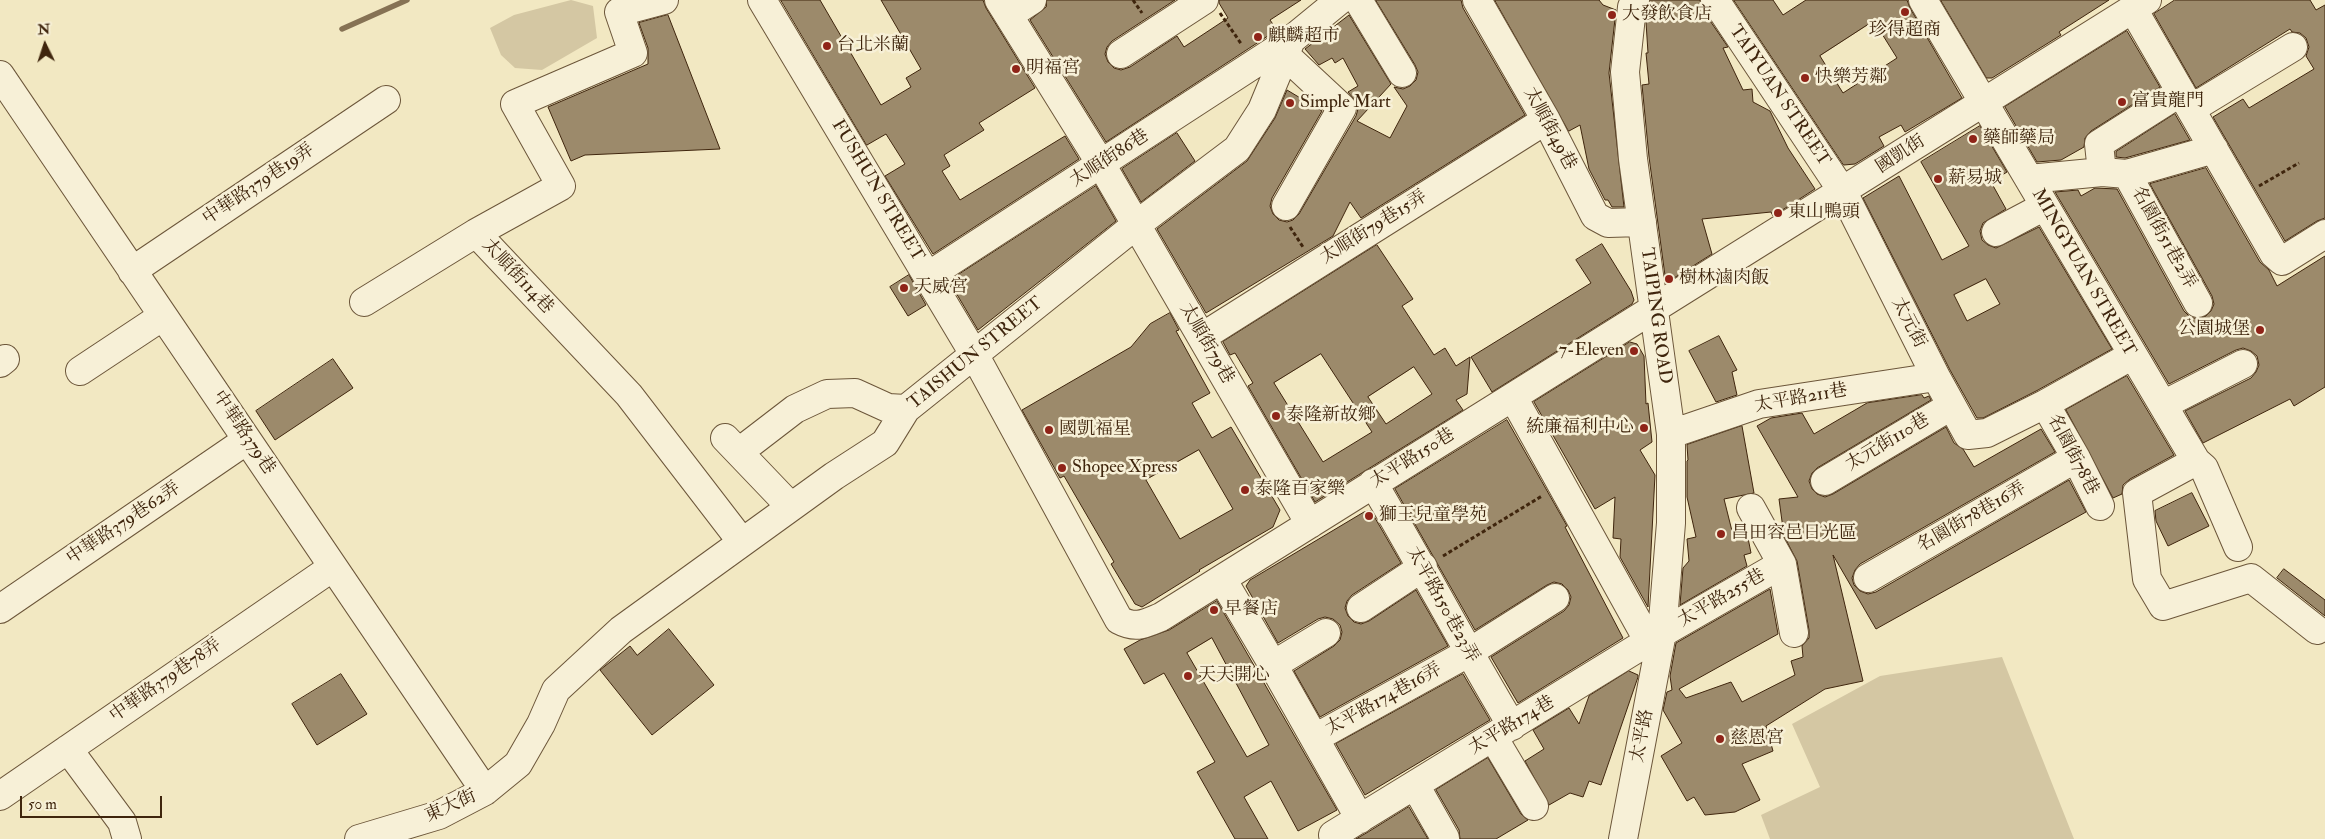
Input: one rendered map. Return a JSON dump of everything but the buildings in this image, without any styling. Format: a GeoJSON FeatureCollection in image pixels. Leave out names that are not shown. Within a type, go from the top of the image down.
{"type":"FeatureCollection","features":[{"type":"Feature","properties":{"kind":"street","name":"太順街114巷"},"geometry":{"type":"LineString","coordinates":[[664,0],[619,12],[633,53],[515,104],[561,186],[476,234],[629,395],[742,542]]}},
{"type":"Feature","properties":{"kind":"street","name":"FUSHUN STREET"},"geometry":{"type":"LineString","coordinates":[[762,0],[974,354],[1119,620]]}},
{"type":"Feature","properties":{"kind":"street"},"geometry":{"type":"LineString","coordinates":[[1004,8],[1032,0]]}},
{"type":"Feature","properties":{"kind":"street","name":"TAISHUN STREET"},"geometry":{"type":"LineString","coordinates":[[485,792],[518,764],[541,724],[556,690],[621,630],[791,507],[885,443],[906,409],[918,402],[974,354],[1136,225],[1237,150],[1262,110],[1288,47],[1340,0]]}},
{"type":"Feature","properties":{"kind":"street"},"geometry":{"type":"LineString","coordinates":[[1358,0],[1402,73]]}},
{"type":"Feature","properties":{"kind":"street","name":"太順街49巷"},"geometry":{"type":"LineString","coordinates":[[1477,0],[1546,120],[1595,216],[1608,223],[1642,222]]}},
{"type":"Feature","properties":{"kind":"street","name":"TAIPING ROAD"},"geometry":{"type":"LineString","coordinates":[[1627,2],[1625,72],[1633,159],[1671,434],[1671,522],[1656,638]]}},
{"type":"Feature","properties":{"kind":"street","name":"TAIYUAN STREET"},"geometry":{"type":"LineString","coordinates":[[1721,2],[1843,192]]}},
{"type":"Feature","properties":{"kind":"street"},"geometry":{"type":"LineString","coordinates":[[1121,54],[1210,4]]}},
{"type":"Feature","properties":{"kind":"street","name":"MINGYUAN STREET"},"geometry":{"type":"LineString","coordinates":[[1934,4],[1983,102],[2131,356],[2196,462],[2204,468],[2238,546]]}},
{"type":"Feature","properties":{"kind":"street"},"geometry":{"type":"LineString","coordinates":[[2140,4],[2186,100],[2274,254],[2282,261],[2325,234]]}},
{"type":"Feature","properties":{"kind":"street","name":"國凱街"},"geometry":{"type":"LineString","coordinates":[[1654,309],[2140,4]]}},
{"type":"Feature","properties":{"kind":"street","name":"太順街79巷"},"geometry":{"type":"LineString","coordinates":[[1004,8],[1101,164],[1310,524]]}},
{"type":"Feature","properties":{"kind":"street"},"geometry":{"type":"LineString","coordinates":[[1286,206],[1342,108],[1288,47]]}},
{"type":"Feature","properties":{"kind":"street","name":"太順街86巷"},"geometry":{"type":"LineString","coordinates":[[928,276],[1254,64],[1288,47]]}},
{"type":"Feature","properties":{"kind":"street"},"geometry":{"type":"LineString","coordinates":[[2115,173],[2100,144],[2293,47]]}},
{"type":"Feature","properties":{"kind":"street","name":"中華路379巷"},"geometry":{"type":"LineString","coordinates":[[3,86],[163,316],[485,792]]}},
{"type":"Feature","properties":{"kind":"street","name":"中華路379巷19弄"},"geometry":{"type":"LineString","coordinates":[[132,271],[386,100]]}},
{"type":"Feature","properties":{"kind":"street","name":"太順街79巷15弄"},"geometry":{"type":"LineString","coordinates":[[1202,337],[1546,120]]}},
{"type":"Feature","properties":{"kind":"street"},"geometry":{"type":"LineString","coordinates":[[2028,179],[2115,173],[2214,149]]}},
{"type":"Feature","properties":{"kind":"street","name":"名園街51巷2弄"},"geometry":{"type":"LineString","coordinates":[[2115,173],[2198,303]]}},
{"type":"Feature","properties":{"kind":"street","name":"太元街"},"geometry":{"type":"LineString","coordinates":[[1843,192],[1936,377],[1968,435],[1987,433]]}},
{"type":"Feature","properties":{"kind":"street"},"geometry":{"type":"LineString","coordinates":[[1996,232],[2045,206]]}},
{"type":"Feature","properties":{"kind":"street"},"geometry":{"type":"LineString","coordinates":[[364,302],[476,234]]}},
{"type":"Feature","properties":{"kind":"street","name":"太平路150巷"},"geometry":{"type":"LineString","coordinates":[[1119,620],[1129,625],[1140,625],[1162,617],[1373,483],[1654,309]]}},
{"type":"Feature","properties":{"kind":"street"},"geometry":{"type":"LineString","coordinates":[[80,371],[163,316]]}},
{"type":"Feature","properties":{"kind":"street","name":"名園街78巷"},"geometry":{"type":"LineString","coordinates":[[1987,433],[2045,404],[2131,356]]}},
{"type":"Feature","properties":{"kind":"street"},"geometry":{"type":"LineString","coordinates":[[2162,406],[2243,364]]}},
{"type":"Feature","properties":{"kind":"street","name":"太平路211巷"},"geometry":{"type":"LineString","coordinates":[[1671,434],[1759,404],[1936,377]]}},
{"type":"Feature","properties":{"kind":"street"},"geometry":{"type":"LineString","coordinates":[[791,507],[732,445],[795,409],[827,394],[855,393],[888,408],[906,409]]}},
{"type":"Feature","properties":{"kind":"street"},"geometry":{"type":"LineString","coordinates":[[1513,397],[1562,484],[1656,638]]}},
{"type":"Feature","properties":{"kind":"street","name":"名園街78巷"},"geometry":{"type":"LineString","coordinates":[[2045,404],[2076,458],[2100,506]]}},
{"type":"Feature","properties":{"kind":"street","name":"太元街110巷"},"geometry":{"type":"LineString","coordinates":[[1825,481],[1951,406]]}},
{"type":"Feature","properties":{"kind":"street","name":"中華路379巷62弄"},"geometry":{"type":"LineString","coordinates":[[0,609],[247,440]]}},
{"type":"Feature","properties":{"kind":"street","name":"名園街78巷16弄"},"geometry":{"type":"LineString","coordinates":[[1868,578],[2076,458]]}},
{"type":"Feature","properties":{"kind":"street"},"geometry":{"type":"LineString","coordinates":[[2196,462],[2137,494],[2147,579],[2163,606],[2251,578],[2317,630]]}},
{"type":"Feature","properties":{"kind":"street","name":"太平路150巷23弄"},"geometry":{"type":"LineString","coordinates":[[1373,483],[1423,568],[1468,653],[1534,806]]}},
{"type":"Feature","properties":{"kind":"street","name":"太平路255巷"},"geometry":{"type":"LineString","coordinates":[[1751,508],[1782,564],[1794,633]]}},
{"type":"Feature","properties":{"kind":"street","name":"太平路255巷"},"geometry":{"type":"LineString","coordinates":[[1656,638],[1782,564]]}},
{"type":"Feature","properties":{"kind":"street","name":"中華路379巷78弄"},"geometry":{"type":"LineString","coordinates":[[0,796],[333,567]]}},
{"type":"Feature","properties":{"kind":"street"},"geometry":{"type":"LineString","coordinates":[[1361,608],[1423,568]]}},
{"type":"Feature","properties":{"kind":"street"},"geometry":{"type":"LineString","coordinates":[[1222,579],[1360,819]]}},
{"type":"Feature","properties":{"kind":"street","name":"太平路174巷16弄"},"geometry":{"type":"LineString","coordinates":[[1315,738],[1468,653],[1555,598]]}},
{"type":"Feature","properties":{"kind":"street"},"geometry":{"type":"LineString","coordinates":[[1273,665],[1326,633]]}},
{"type":"Feature","properties":{"kind":"street","name":"太平路174巷"},"geometry":{"type":"LineString","coordinates":[[1335,839],[1333,836],[1360,819],[1656,638]]}},
{"type":"Feature","properties":{"kind":"street","name":"太平路"},"geometry":{"type":"LineString","coordinates":[[1623,839],[1656,638]]}},
{"type":"Feature","properties":{"kind":"street"},"geometry":{"type":"LineString","coordinates":[[68,749],[122,822],[127,839]]}},
{"type":"Feature","properties":{"kind":"street"},"geometry":{"type":"LineString","coordinates":[[1415,785],[1445,838]]}},
{"type":"Feature","properties":{"kind":"street","name":"東大街"},"geometry":{"type":"LineString","coordinates":[[359,839],[439,815],[485,792]]}},
{"type":"Feature","properties":{"kind":"path"},"geometry":{"type":"LineString","coordinates":[[1210,4],[1254,64]]}},
{"type":"Feature","properties":{"kind":"path"},"geometry":{"type":"LineString","coordinates":[[2241,196],[2299,163]]}},
{"type":"Feature","properties":{"kind":"path"},"geometry":{"type":"LineString","coordinates":[[1286,206],[1281,212],[1315,266]]}},
{"type":"Feature","properties":{"kind":"path"},"geometry":{"type":"LineString","coordinates":[[1423,568],[1562,484]]}},
{"type":"Feature","properties":{"kind":"shaded area"},"geometry":{"type":"Polygon","coordinates":[[[571,0],[593,6],[597,38],[542,70],[515,68],[501,55],[490,28],[514,15],[571,0]]]}},
{"type":"Feature","properties":{"kind":"shaded area"},"geometry":{"type":"Polygon","coordinates":[[[2002,657],[2074,839],[1770,839],[1761,815],[1820,787],[1792,724],[1880,676],[2002,657]]]}},
{"type":"Feature","properties":{"kind":"waterway"},"geometry":{"type":"LineString","coordinates":[[342,29],[407,0]]}},
{"type":"Feature","properties":{"kind":"place","name":"珍得超商"},"geometry":{"type":"Point","coordinates":[1905,12]}},
{"type":"Feature","properties":{"kind":"place","name":"大發飲食店"},"geometry":{"type":"Point","coordinates":[1612,15]}},
{"type":"Feature","properties":{"kind":"place","name":"麒麟超市"},"geometry":{"type":"Point","coordinates":[1258,37]}},
{"type":"Feature","properties":{"kind":"place","name":"台北米蘭"},"geometry":{"type":"Point","coordinates":[827,46]}},
{"type":"Feature","properties":{"kind":"place","name":"明福宮"},"geometry":{"type":"Point","coordinates":[1016,69]}},
{"type":"Feature","properties":{"kind":"place","name":"快樂芳鄰"},"geometry":{"type":"Point","coordinates":[1805,78]}},
{"type":"Feature","properties":{"kind":"place","name":"富貴龍門"},"geometry":{"type":"Point","coordinates":[2122,102]}},
{"type":"Feature","properties":{"kind":"place","name":"Simple Mart"},"geometry":{"type":"Point","coordinates":[1290,103]}},
{"type":"Feature","properties":{"kind":"place","name":"藥師藥局"},"geometry":{"type":"Point","coordinates":[1973,139]}},
{"type":"Feature","properties":{"kind":"place","name":"薪易城"},"geometry":{"type":"Point","coordinates":[1938,179]}},
{"type":"Feature","properties":{"kind":"place","name":"東山鴨頭"},"geometry":{"type":"Point","coordinates":[1778,213]}},
{"type":"Feature","properties":{"kind":"place","name":"樹林滷肉飯"},"geometry":{"type":"Point","coordinates":[1669,279]}},
{"type":"Feature","properties":{"kind":"place","name":"天威宮"},"geometry":{"type":"Point","coordinates":[904,288]}},
{"type":"Feature","properties":{"kind":"place","name":"公園城堡"},"geometry":{"type":"Point","coordinates":[2260,330]}},
{"type":"Feature","properties":{"kind":"place","name":"7-Eleven"},"geometry":{"type":"Point","coordinates":[1634,351]}},
{"type":"Feature","properties":{"kind":"place","name":"泰隆新故鄉"},"geometry":{"type":"Point","coordinates":[1276,416]}},
{"type":"Feature","properties":{"kind":"place","name":"統廉福利中心"},"geometry":{"type":"Point","coordinates":[1644,428]}},
{"type":"Feature","properties":{"kind":"place","name":"國凱福星"},"geometry":{"type":"Point","coordinates":[1049,430]}},
{"type":"Feature","properties":{"kind":"place","name":"Shopee Xpress"},"geometry":{"type":"Point","coordinates":[1062,468]}},
{"type":"Feature","properties":{"kind":"place","name":"泰隆百家樂"},"geometry":{"type":"Point","coordinates":[1245,490]}},
{"type":"Feature","properties":{"kind":"place","name":"獅王兒童學苑"},"geometry":{"type":"Point","coordinates":[1369,516]}},
{"type":"Feature","properties":{"kind":"place","name":"昌田容邑日光區"},"geometry":{"type":"Point","coordinates":[1721,534]}},
{"type":"Feature","properties":{"kind":"place","name":"早餐店"},"geometry":{"type":"Point","coordinates":[1214,610]}},
{"type":"Feature","properties":{"kind":"place","name":"天天開心"},"geometry":{"type":"Point","coordinates":[1188,676]}},
{"type":"Feature","properties":{"kind":"place","name":"慈恩宮"},"geometry":{"type":"Point","coordinates":[1720,739]}}]}
